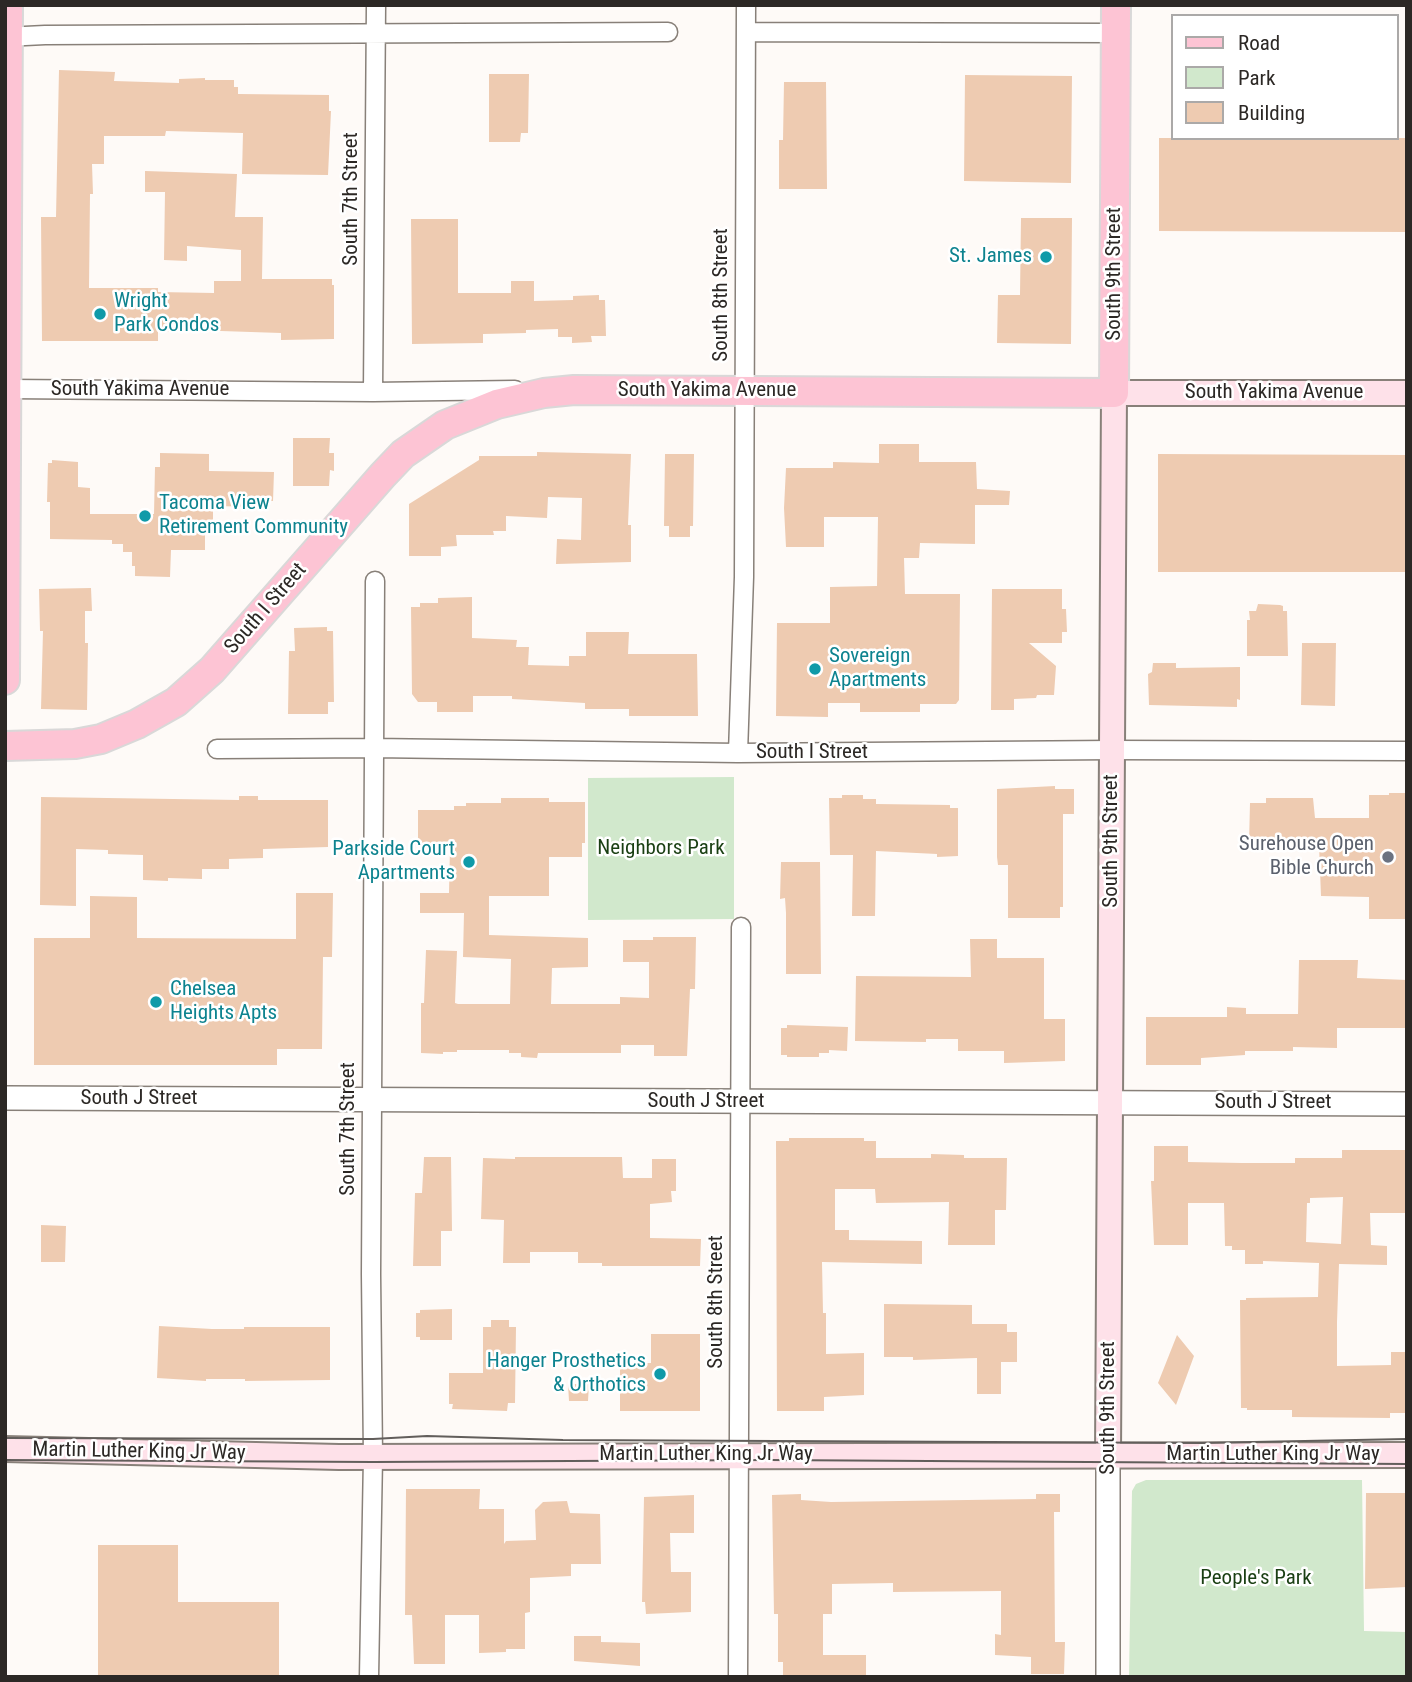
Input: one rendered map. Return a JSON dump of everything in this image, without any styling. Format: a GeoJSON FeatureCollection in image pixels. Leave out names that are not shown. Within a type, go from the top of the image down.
{"type":"FeatureCollection","features":[{"type":"Feature","properties":{"kind":"main road"},"geometry":{"type":"LineString","coordinates":[[5,680],[8,5]]}},
{"type":"Feature","properties":{"kind":"main road","name":"South 9th Street"},"geometry":{"type":"LineString","coordinates":[[1108,1454],[1116,19]]}},
{"type":"Feature","properties":{"kind":"main road","name":"South Yakima Avenue"},"geometry":{"type":"LineString","coordinates":[[574,390],[1407,393]]}},
{"type":"Feature","properties":{"kind":"main road","name":"South I Street"},"geometry":{"type":"LineString","coordinates":[[5,746],[75,744],[101,739],[137,724],[176,702],[212,670],[383,475],[423,439],[470,413],[497,404],[544,393],[574,390]]}},
{"type":"Feature","properties":{"kind":"main road","name":"Martin Luther King Jr Way"},"geometry":{"type":"LineString","coordinates":[[5,1449],[373,1457],[1407,1455]]}},
{"type":"Feature","properties":{"kind":"street","name":"South 7th Street"},"geometry":{"type":"LineString","coordinates":[[373,392],[376,5]]}},
{"type":"Feature","properties":{"kind":"street","name":"South 8th Street"},"geometry":{"type":"LineString","coordinates":[[738,753],[744,577],[746,5]]}},
{"type":"Feature","properties":{"kind":"street"},"geometry":{"type":"LineString","coordinates":[[746,32],[1116,19]]}},
{"type":"Feature","properties":{"kind":"street"},"geometry":{"type":"LineString","coordinates":[[7,37],[668,32]]}},
{"type":"Feature","properties":{"kind":"street","name":"South Yakima Avenue"},"geometry":{"type":"LineString","coordinates":[[7,389],[373,392],[574,390]]}},
{"type":"Feature","properties":{"kind":"street","name":"South 7th Street"},"geometry":{"type":"LineString","coordinates":[[369,1677],[373,1457],[375,581]]}},
{"type":"Feature","properties":{"kind":"street","name":"South I Street"},"geometry":{"type":"LineString","coordinates":[[217,749],[374,748],[738,753],[1407,751]]}},
{"type":"Feature","properties":{"kind":"street","name":"South 8th Street"},"geometry":{"type":"LineString","coordinates":[[738,1677],[741,927]]}},
{"type":"Feature","properties":{"kind":"street","name":"South J Street"},"geometry":{"type":"LineString","coordinates":[[5,1098],[1407,1104]]}},
{"type":"Feature","properties":{"kind":"street","name":"South 9th Street"},"geometry":{"type":"LineString","coordinates":[[1108,1454],[1108,1677]]}},
{"type":"Feature","properties":{"kind":"green space","name":"Neighbors Park"},"geometry":{"type":"Polygon","coordinates":[[[734,777],[734,919],[588,920],[588,778],[734,777]]]}},
{"type":"Feature","properties":{"kind":"green space","name":"People's Park"},"geometry":{"type":"Polygon","coordinates":[[[1146,1480],[1362,1480],[1364,1631],[1407,1632],[1407,1677],[1129,1677],[1132,1491],[1136,1484],[1146,1480]]]}},
{"type":"Feature","properties":{"kind":"building"},"geometry":{"type":"Polygon","coordinates":[[[59,70],[115,72],[114,81],[179,83],[179,79],[234,80],[238,94],[329,95],[331,111],[328,175],[242,174],[243,133],[166,131],[165,136],[104,136],[104,164],[92,164],[89,288],[158,288],[158,292],[214,293],[214,281],[241,281],[241,250],[187,246],[187,261],[164,260],[165,192],[145,192],[145,171],[237,174],[235,217],[263,217],[262,279],[332,279],[334,339],[281,340],[281,333],[191,330],[158,331],[158,341],[42,341],[41,217],[56,217],[59,70]]]}},
{"type":"Feature","properties":{"kind":"building"},"geometry":{"type":"Polygon","coordinates":[[[489,74],[529,74],[528,133],[521,133],[520,142],[489,142],[489,74]]]}},
{"type":"Feature","properties":{"kind":"building"},"geometry":{"type":"Polygon","coordinates":[[[965,75],[1072,76],[1071,183],[964,181],[965,75]]]}},
{"type":"Feature","properties":{"kind":"building"},"geometry":{"type":"Polygon","coordinates":[[[784,82],[826,82],[827,189],[779,189],[779,140],[783,140],[784,82]]]}},
{"type":"Feature","properties":{"kind":"building"},"geometry":{"type":"Polygon","coordinates":[[[1159,138],[1407,138],[1407,232],[1159,231],[1159,138]]]}},
{"type":"Feature","properties":{"kind":"building","name":"St. James"},"geometry":{"type":"Polygon","coordinates":[[[1021,218],[1072,218],[1071,344],[997,343],[998,295],[1020,295],[1021,218]]]}},
{"type":"Feature","properties":{"kind":"building"},"geometry":{"type":"Polygon","coordinates":[[[411,219],[458,219],[458,293],[511,293],[511,281],[534,281],[534,301],[573,300],[573,296],[599,295],[599,300],[605,300],[606,336],[591,336],[592,342],[572,343],[572,337],[558,337],[558,329],[526,330],[526,333],[483,334],[483,343],[412,344],[411,219]]]}},
{"type":"Feature","properties":{"kind":"building"},"geometry":{"type":"Polygon","coordinates":[[[293,438],[330,438],[329,453],[334,453],[334,471],[330,470],[329,486],[293,486],[293,438]]]}},
{"type":"Feature","properties":{"kind":"building"},"geometry":{"type":"Polygon","coordinates":[[[879,444],[919,444],[919,462],[976,462],[977,489],[1010,491],[1009,505],[975,505],[975,544],[920,543],[919,558],[904,558],[905,594],[960,594],[959,700],[956,704],[920,704],[920,712],[860,712],[860,703],[828,703],[828,717],[776,716],[777,623],[830,623],[830,587],[877,586],[878,517],[824,517],[824,547],[786,547],[786,468],[833,468],[833,462],[879,463],[879,444]]]}},
{"type":"Feature","properties":{"kind":"building"},"geometry":{"type":"Polygon","coordinates":[[[537,452],[631,454],[628,525],[631,525],[631,562],[556,564],[557,539],[581,540],[582,498],[548,497],[547,518],[506,516],[506,531],[493,531],[494,535],[456,535],[457,546],[441,547],[441,556],[409,556],[409,504],[479,460],[479,456],[537,456],[537,452]]]}},
{"type":"Feature","properties":{"kind":"building","name":"Tacoma View Retirement Community"},"geometry":{"type":"Polygon","coordinates":[[[160,453],[209,454],[209,471],[274,472],[273,501],[263,501],[263,507],[213,506],[213,530],[205,530],[205,550],[171,550],[170,577],[135,576],[132,552],[123,552],[123,544],[112,544],[112,540],[50,539],[48,463],[52,463],[52,460],[78,462],[78,487],[90,488],[90,514],[154,514],[155,467],[160,467],[160,453]]]}},
{"type":"Feature","properties":{"kind":"building"},"geometry":{"type":"Polygon","coordinates":[[[665,454],[694,454],[693,526],[690,526],[690,537],[669,537],[669,526],[664,526],[665,454]]]}},
{"type":"Feature","properties":{"kind":"building"},"geometry":{"type":"Polygon","coordinates":[[[1158,454],[1407,455],[1407,572],[1158,572],[1158,454]]]}},
{"type":"Feature","properties":{"kind":"building"},"geometry":{"type":"Polygon","coordinates":[[[91,588],[92,611],[85,611],[85,643],[88,643],[87,710],[41,709],[43,631],[40,631],[39,589],[91,588]]]}},
{"type":"Feature","properties":{"kind":"building"},"geometry":{"type":"Polygon","coordinates":[[[992,589],[1062,589],[1062,609],[1066,609],[1067,632],[1062,632],[1062,643],[1029,643],[1056,666],[1054,695],[1014,699],[1014,710],[991,710],[992,589]]]}},
{"type":"Feature","properties":{"kind":"building"},"geometry":{"type":"Polygon","coordinates":[[[472,597],[472,638],[517,640],[516,647],[529,647],[528,665],[569,666],[569,656],[586,656],[586,632],[629,632],[628,654],[697,654],[698,716],[629,716],[629,709],[585,709],[585,703],[512,699],[512,696],[473,696],[473,712],[437,712],[437,702],[418,702],[412,694],[411,607],[420,607],[420,603],[438,603],[438,598],[472,597]]]}},
{"type":"Feature","properties":{"kind":"building"},"geometry":{"type":"Polygon","coordinates":[[[1258,604],[1280,605],[1283,606],[1283,611],[1287,611],[1288,656],[1247,656],[1247,620],[1250,620],[1249,611],[1256,611],[1258,604]]]}},
{"type":"Feature","properties":{"kind":"building"},"geometry":{"type":"Polygon","coordinates":[[[327,627],[327,631],[333,631],[334,702],[328,702],[328,714],[288,714],[289,651],[295,651],[294,628],[327,627]]]}},
{"type":"Feature","properties":{"kind":"building"},"geometry":{"type":"Polygon","coordinates":[[[1302,643],[1336,643],[1335,706],[1301,705],[1302,643]]]}},
{"type":"Feature","properties":{"kind":"building"},"geometry":{"type":"Polygon","coordinates":[[[1153,663],[1176,663],[1176,668],[1240,667],[1240,700],[1237,699],[1237,707],[1149,705],[1148,674],[1152,672],[1153,663]]]}},
{"type":"Feature","properties":{"kind":"building"},"geometry":{"type":"Polygon","coordinates":[[[1055,786],[1055,789],[1074,789],[1074,814],[1063,814],[1063,907],[1060,907],[1060,918],[1008,918],[1008,865],[998,865],[997,857],[997,789],[1055,786]]]}},
{"type":"Feature","properties":{"kind":"building"},"geometry":{"type":"Polygon","coordinates":[[[1407,793],[1407,919],[1369,919],[1369,897],[1321,896],[1319,845],[1249,844],[1250,803],[1266,803],[1266,798],[1313,798],[1315,818],[1369,818],[1369,795],[1407,793]]]}},
{"type":"Feature","properties":{"kind":"building"},"geometry":{"type":"Polygon","coordinates":[[[842,795],[863,795],[863,799],[876,799],[876,804],[950,805],[950,808],[958,808],[958,856],[937,857],[937,854],[876,851],[875,916],[852,916],[853,855],[830,855],[829,798],[842,798],[842,795]]]}},
{"type":"Feature","properties":{"kind":"building"},"geometry":{"type":"Polygon","coordinates":[[[239,796],[258,796],[258,800],[328,800],[328,847],[263,849],[263,858],[229,859],[229,869],[202,869],[202,879],[168,878],[168,881],[143,880],[143,855],[108,854],[108,850],[76,849],[76,906],[40,905],[41,797],[239,800],[239,796]]]}},
{"type":"Feature","properties":{"kind":"building"},"geometry":{"type":"Polygon","coordinates":[[[501,798],[549,798],[549,802],[585,802],[585,843],[582,843],[582,857],[549,857],[549,896],[489,896],[489,935],[588,938],[588,967],[552,968],[551,1004],[620,1004],[620,997],[649,998],[649,962],[623,962],[623,940],[696,937],[695,989],[690,989],[687,1056],[654,1056],[654,1045],[621,1045],[621,1053],[538,1053],[537,1058],[521,1057],[521,1053],[509,1053],[509,1050],[421,1053],[421,1003],[424,1003],[426,950],[457,951],[455,1003],[458,1004],[510,1004],[511,959],[463,957],[464,913],[420,913],[420,893],[449,893],[450,848],[418,845],[418,810],[454,810],[454,806],[466,806],[466,803],[501,803],[501,798]]]}},
{"type":"Feature","properties":{"kind":"building"},"geometry":{"type":"Polygon","coordinates":[[[781,862],[820,862],[821,974],[786,974],[786,913],[785,898],[780,899],[781,862]]]}},
{"type":"Feature","properties":{"kind":"building","name":"Chelsea Heights Apts"},"geometry":{"type":"Polygon","coordinates":[[[296,893],[333,893],[332,957],[323,957],[322,1049],[277,1049],[277,1065],[34,1065],[34,938],[90,938],[90,896],[137,897],[137,938],[296,939],[296,893]]]}},
{"type":"Feature","properties":{"kind":"building"},"geometry":{"type":"Polygon","coordinates":[[[970,939],[997,939],[997,958],[1044,958],[1044,1019],[1065,1019],[1065,1061],[1004,1063],[1004,1051],[958,1051],[958,1039],[926,1039],[926,1042],[855,1041],[856,976],[971,977],[970,939]]]}},
{"type":"Feature","properties":{"kind":"building"},"geometry":{"type":"Polygon","coordinates":[[[1299,960],[1358,960],[1357,978],[1407,980],[1407,1028],[1337,1028],[1337,1048],[1293,1047],[1293,1051],[1245,1051],[1245,1055],[1201,1058],[1201,1065],[1146,1065],[1146,1017],[1227,1017],[1227,1007],[1246,1008],[1246,1014],[1298,1014],[1299,960]]]}},
{"type":"Feature","properties":{"kind":"building"},"geometry":{"type":"Polygon","coordinates":[[[787,1025],[848,1027],[847,1051],[829,1050],[829,1053],[819,1053],[819,1057],[781,1055],[781,1028],[787,1028],[787,1025]]]}},
{"type":"Feature","properties":{"kind":"building"},"geometry":{"type":"Polygon","coordinates":[[[789,1138],[864,1138],[864,1141],[876,1141],[876,1158],[931,1158],[931,1154],[964,1155],[964,1158],[1007,1158],[1006,1210],[995,1210],[995,1245],[948,1245],[949,1202],[876,1203],[875,1189],[835,1189],[835,1230],[849,1230],[849,1240],[922,1241],[922,1264],[822,1262],[826,1354],[864,1353],[864,1395],[824,1397],[824,1411],[777,1411],[776,1141],[789,1141],[789,1138]]]}},
{"type":"Feature","properties":{"kind":"building"},"geometry":{"type":"Polygon","coordinates":[[[1154,1146],[1188,1146],[1188,1162],[1242,1163],[1295,1163],[1295,1158],[1342,1158],[1342,1150],[1407,1150],[1407,1213],[1370,1213],[1371,1245],[1387,1246],[1387,1265],[1339,1264],[1337,1366],[1391,1365],[1391,1352],[1407,1352],[1407,1413],[1390,1413],[1390,1418],[1292,1417],[1292,1410],[1241,1408],[1240,1300],[1318,1297],[1319,1263],[1263,1261],[1263,1264],[1245,1264],[1245,1250],[1232,1250],[1232,1246],[1225,1246],[1224,1203],[1188,1203],[1188,1245],[1154,1245],[1151,1181],[1154,1181],[1154,1146]],[[1343,1197],[1310,1198],[1310,1203],[1307,1203],[1306,1242],[1341,1244],[1343,1197]]]}},
{"type":"Feature","properties":{"kind":"building"},"geometry":{"type":"Polygon","coordinates":[[[424,1157],[451,1157],[452,1231],[441,1231],[441,1266],[413,1266],[415,1193],[422,1193],[424,1157]]]}},
{"type":"Feature","properties":{"kind":"building"},"geometry":{"type":"Polygon","coordinates":[[[622,1157],[623,1178],[652,1178],[652,1159],[676,1159],[676,1191],[671,1191],[672,1202],[650,1204],[650,1238],[701,1239],[700,1266],[602,1266],[602,1263],[578,1263],[578,1252],[530,1252],[530,1263],[503,1263],[504,1220],[481,1219],[483,1158],[622,1157]]]}},
{"type":"Feature","properties":{"kind":"building"},"geometry":{"type":"Polygon","coordinates":[[[41,1225],[66,1226],[65,1262],[41,1262],[41,1225]]]}},
{"type":"Feature","properties":{"kind":"building"},"geometry":{"type":"Polygon","coordinates":[[[884,1304],[972,1305],[972,1324],[1007,1324],[1007,1332],[1017,1332],[1017,1362],[1001,1362],[1001,1394],[977,1394],[977,1358],[913,1360],[913,1357],[884,1357],[884,1304]]]}},
{"type":"Feature","properties":{"kind":"building"},"geometry":{"type":"Polygon","coordinates":[[[452,1309],[452,1340],[420,1340],[420,1337],[416,1337],[416,1313],[420,1313],[420,1310],[452,1309]]]}},
{"type":"Feature","properties":{"kind":"building"},"geometry":{"type":"Polygon","coordinates":[[[491,1320],[509,1320],[509,1327],[516,1327],[515,1403],[508,1403],[507,1411],[452,1409],[453,1404],[449,1404],[449,1373],[483,1373],[483,1327],[491,1327],[491,1320]]]}},
{"type":"Feature","properties":{"kind":"building"},"geometry":{"type":"Polygon","coordinates":[[[159,1326],[212,1329],[330,1327],[330,1380],[206,1381],[157,1378],[159,1326]]]}},
{"type":"Feature","properties":{"kind":"building","name":"Hanger Prosthetics & Orthotics"},"geometry":{"type":"Polygon","coordinates":[[[651,1334],[700,1334],[700,1411],[620,1411],[620,1363],[651,1363],[651,1334]]]}},
{"type":"Feature","properties":{"kind":"building"},"geometry":{"type":"Polygon","coordinates":[[[1177,1335],[1194,1356],[1176,1405],[1158,1383],[1177,1335]]]}},
{"type":"Feature","properties":{"kind":"building"},"geometry":{"type":"Polygon","coordinates":[[[568,1384],[589,1384],[588,1401],[569,1401],[568,1384]]]}},
{"type":"Feature","properties":{"kind":"building"},"geometry":{"type":"Polygon","coordinates":[[[406,1489],[480,1489],[479,1509],[504,1509],[504,1544],[506,1541],[536,1540],[535,1510],[543,1502],[567,1501],[570,1513],[600,1514],[601,1564],[571,1564],[571,1576],[530,1578],[530,1612],[525,1613],[525,1649],[479,1653],[479,1615],[445,1615],[445,1664],[414,1664],[412,1615],[405,1615],[406,1489]]]}},
{"type":"Feature","properties":{"kind":"building"},"geometry":{"type":"Polygon","coordinates":[[[1366,1493],[1407,1493],[1407,1587],[1365,1589],[1366,1493]]]}},
{"type":"Feature","properties":{"kind":"building"},"geometry":{"type":"Polygon","coordinates":[[[801,1494],[801,1500],[831,1502],[1036,1499],[1036,1494],[1060,1494],[1060,1512],[1054,1512],[1055,1642],[1065,1642],[1064,1674],[1031,1674],[1031,1657],[995,1655],[995,1634],[1001,1635],[1001,1591],[893,1592],[893,1583],[832,1584],[832,1614],[823,1614],[823,1655],[866,1655],[866,1677],[783,1677],[783,1662],[778,1662],[778,1614],[774,1614],[772,1495],[801,1494]]]}},
{"type":"Feature","properties":{"kind":"building"},"geometry":{"type":"Polygon","coordinates":[[[694,1495],[694,1533],[670,1533],[671,1572],[691,1572],[691,1612],[646,1614],[645,1602],[642,1602],[644,1497],[694,1495]]]}},
{"type":"Feature","properties":{"kind":"building"},"geometry":{"type":"Polygon","coordinates":[[[98,1545],[178,1545],[178,1602],[279,1602],[279,1677],[98,1677],[98,1545]]]}},
{"type":"Feature","properties":{"kind":"building"},"geometry":{"type":"Polygon","coordinates":[[[574,1636],[601,1636],[601,1642],[640,1643],[640,1666],[574,1661],[574,1636]]]}},
{"type":"Feature","properties":{"kind":"tram line"},"geometry":{"type":"LineString","coordinates":[[5,1438],[373,1439],[427,1436],[563,1440],[1202,1443],[1407,1439]]}},
{"type":"Feature","properties":{"kind":"tram line"},"geometry":{"type":"LineString","coordinates":[[5,1460],[769,1460],[1407,1464]]}},
{"type":"Feature","properties":{"kind":"place","name":"St. James"},"geometry":{"type":"Point","coordinates":[1046,257]}},
{"type":"Feature","properties":{"kind":"place","name":"Wright Park Condos"},"geometry":{"type":"Point","coordinates":[100,314]}},
{"type":"Feature","properties":{"kind":"place","name":"Tacoma View Retirement Community"},"geometry":{"type":"Point","coordinates":[145,516]}},
{"type":"Feature","properties":{"kind":"place","name":"Sovereign Apartments"},"geometry":{"type":"Point","coordinates":[815,669]}},
{"type":"Feature","properties":{"kind":"place","name":"Surehouse Open Bible Church"},"geometry":{"type":"Point","coordinates":[1388,857]}},
{"type":"Feature","properties":{"kind":"place","name":"Parkside Court Apartments"},"geometry":{"type":"Point","coordinates":[469,862]}},
{"type":"Feature","properties":{"kind":"place","name":"Chelsea Heights Apts"},"geometry":{"type":"Point","coordinates":[156,1002]}},
{"type":"Feature","properties":{"kind":"place","name":"Hanger Prosthetics & Orthotics"},"geometry":{"type":"Point","coordinates":[660,1374]}}]}
